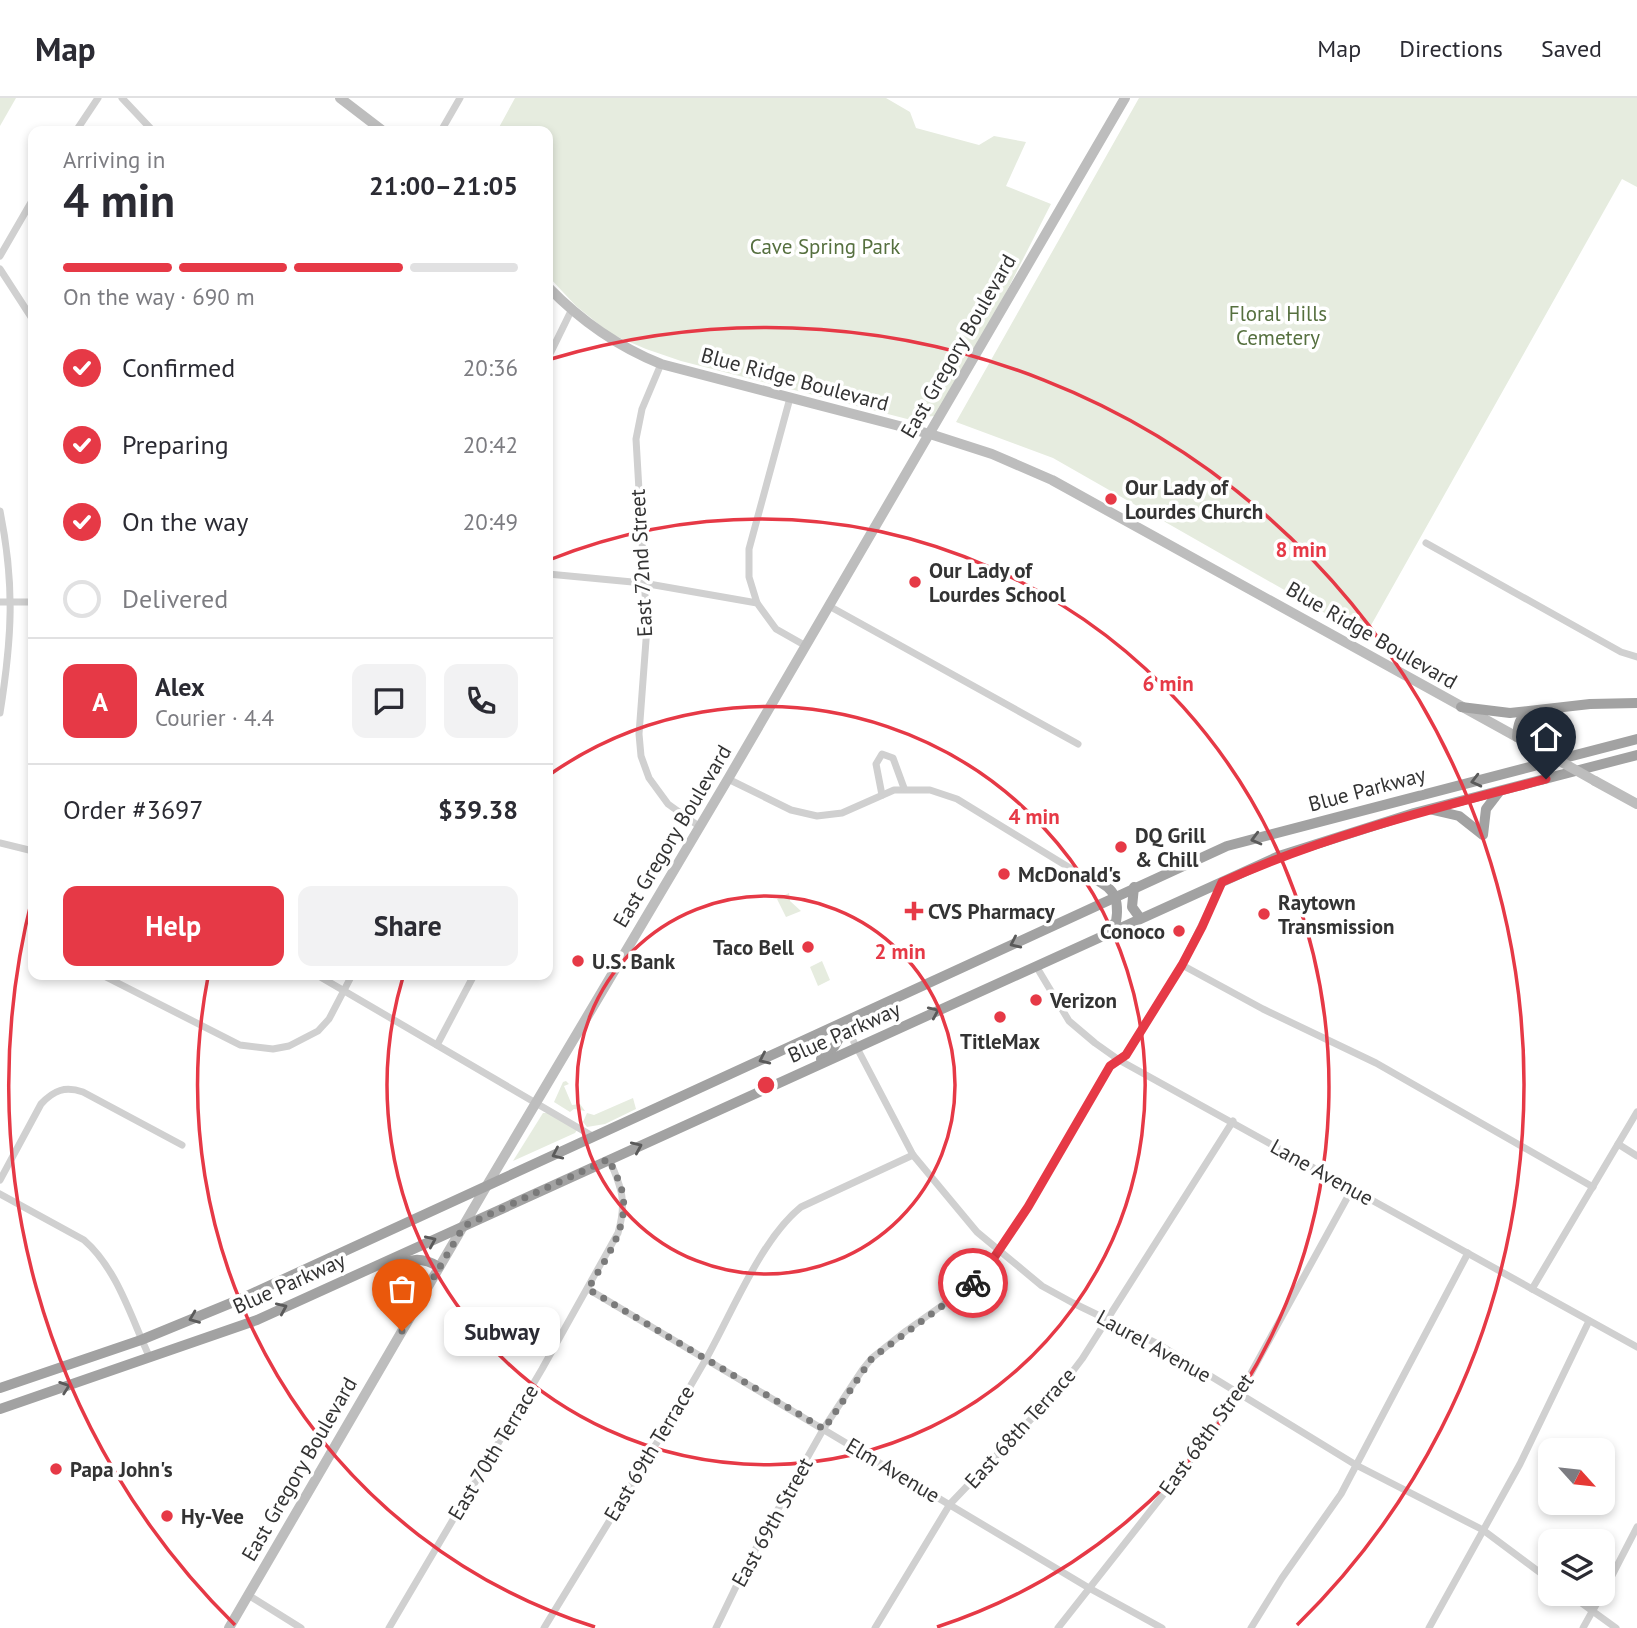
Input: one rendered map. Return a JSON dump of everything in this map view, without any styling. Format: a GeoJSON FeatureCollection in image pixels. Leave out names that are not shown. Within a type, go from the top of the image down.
{"type":"FeatureCollection","features":[{"type":"Feature","properties":{"kind":"highway"},"geometry":{"type":"LineString","coordinates":[[1461,707],[1500,713],[1590,704],[1637,703]]}},
{"type":"Feature","properties":{"kind":"highway"},"geometry":{"type":"LineString","coordinates":[[1517,737],[1521,718],[1539,710]]}},
{"type":"Feature","properties":{"kind":"highway","name":"Blue Parkway"},"geometry":{"type":"LineString","coordinates":[[0,1388],[141,1340],[236,1301],[847,1023],[1099,903],[1227,846],[1637,739]]}},
{"type":"Feature","properties":{"kind":"highway","name":"Blue Parkway"},"geometry":{"type":"LineString","coordinates":[[0,1409],[257,1320],[1279,856],[1430,809],[1637,755]]}},
{"type":"Feature","properties":{"kind":"highway"},"geometry":{"type":"LineString","coordinates":[[1430,809],[1459,816],[1483,835],[1486,808],[1500,791]]}},
{"type":"Feature","properties":{"kind":"highway"},"geometry":{"type":"LineString","coordinates":[[1084,875],[1111,888],[1116,896],[1115,922],[1099,937]]}},
{"type":"Feature","properties":{"kind":"highway"},"geometry":{"type":"LineString","coordinates":[[1084,875],[1095,888],[1099,903]]}},
{"type":"Feature","properties":{"kind":"highway"},"geometry":{"type":"LineString","coordinates":[[1134,887],[1132,907],[1140,918]]}},
{"type":"Feature","properties":{"kind":"highway"},"geometry":{"type":"LineString","coordinates":[[811,1068],[834,1047],[847,1023]]}},
{"type":"Feature","properties":{"kind":"highway"},"geometry":{"type":"LineString","coordinates":[[345,1280],[363,1278],[415,1258],[439,1268]]}},
{"type":"Feature","properties":{"kind":"main road","name":"East Gregory Boulevard"},"geometry":{"type":"LineString","coordinates":[[229,1628],[1125,98]]}},
{"type":"Feature","properties":{"kind":"main road"},"geometry":{"type":"LineString","coordinates":[[347,100],[377,126]]}},
{"type":"Feature","properties":{"kind":"main road","name":"Blue Ridge Boulevard"},"geometry":{"type":"LineString","coordinates":[[553,292],[571,311],[613,342],[661,364],[930,434],[992,454],[1052,480],[1637,804]]}},
{"type":"Feature","properties":{"kind":"street"},"geometry":{"type":"LineString","coordinates":[[79,126],[98,98]]}},
{"type":"Feature","properties":{"kind":"street"},"geometry":{"type":"LineString","coordinates":[[122,98],[148,126]]}},
{"type":"Feature","properties":{"kind":"street"},"geometry":{"type":"LineString","coordinates":[[444,126],[460,98]]}},
{"type":"Feature","properties":{"kind":"street"},"geometry":{"type":"LineString","coordinates":[[0,256],[28,208]]}},
{"type":"Feature","properties":{"kind":"street"},"geometry":{"type":"LineString","coordinates":[[0,269],[28,312]]}},
{"type":"Feature","properties":{"kind":"street"},"geometry":{"type":"LineString","coordinates":[[553,348],[571,311]]}},
{"type":"Feature","properties":{"kind":"street","name":"East 72nd Street"},"geometry":{"type":"LineString","coordinates":[[661,364],[642,409],[636,439],[647,627],[639,734],[641,756],[649,778],[668,804],[700,827]]}},
{"type":"Feature","properties":{"kind":"street"},"geometry":{"type":"LineString","coordinates":[[790,398],[749,550],[749,577],[757,603],[776,629],[806,646]]}},
{"type":"Feature","properties":{"kind":"street"},"geometry":{"type":"LineString","coordinates":[[0,510],[12,602],[8,665],[0,713]]}},
{"type":"Feature","properties":{"kind":"street"},"geometry":{"type":"LineString","coordinates":[[1426,543],[1621,652],[1637,657]]}},
{"type":"Feature","properties":{"kind":"street"},"geometry":{"type":"LineString","coordinates":[[553,575],[643,583],[757,603]]}},
{"type":"Feature","properties":{"kind":"street"},"geometry":{"type":"LineString","coordinates":[[0,602],[28,602]]}},
{"type":"Feature","properties":{"kind":"street"},"geometry":{"type":"LineString","coordinates":[[829,606],[1078,744]]}},
{"type":"Feature","properties":{"kind":"street"},"geometry":{"type":"LineString","coordinates":[[882,795],[876,764],[882,754],[893,758],[904,788]]}},
{"type":"Feature","properties":{"kind":"street"},"geometry":{"type":"LineString","coordinates":[[728,779],[792,810],[817,816],[842,813],[904,788],[930,790],[957,799],[1084,875]]}},
{"type":"Feature","properties":{"kind":"street"},"geometry":{"type":"LineString","coordinates":[[0,844],[28,850]]}},
{"type":"Feature","properties":{"kind":"street","name":"East 69th Street"},"geometry":{"type":"LineString","coordinates":[[716,1628],[746,1566],[824,1429],[872,1358],[971,1285],[985,1271],[1028,1207],[1110,1066],[1126,1055],[1182,965],[1222,882]]}},
{"type":"Feature","properties":{"kind":"street"},"geometry":{"type":"LineString","coordinates":[[1182,965],[1262,1009],[1376,1063],[1594,1187]]}},
{"type":"Feature","properties":{"kind":"street","name":"Lane Avenue"},"geometry":{"type":"LineString","coordinates":[[1036,966],[1069,1021],[1119,1060],[1637,1347]]}},
{"type":"Feature","properties":{"kind":"street"},"geometry":{"type":"LineString","coordinates":[[112,980],[240,1045],[256,1049],[289,1046],[311,1035],[329,1019],[349,980]]}},
{"type":"Feature","properties":{"kind":"street"},"geometry":{"type":"LineString","coordinates":[[325,980],[594,1137]]}},
{"type":"Feature","properties":{"kind":"street"},"geometry":{"type":"LineString","coordinates":[[437,1045],[471,980]]}},
{"type":"Feature","properties":{"kind":"street","name":"Laurel Avenue"},"geometry":{"type":"LineString","coordinates":[[847,1023],[913,1155],[964,1218],[1042,1286],[1158,1344],[1356,1465],[1483,1530],[1538,1571]]}},
{"type":"Feature","properties":{"kind":"street"},"geometry":{"type":"LineString","coordinates":[[0,1180],[41,1104],[50,1094],[61,1090],[83,1091],[182,1145]]}},
{"type":"Feature","properties":{"kind":"street"},"geometry":{"type":"LineString","coordinates":[[1532,1289],[1637,1112]]}},
{"type":"Feature","properties":{"kind":"street","name":"East 68th Terrace"},"geometry":{"type":"LineString","coordinates":[[876,1628],[950,1504],[1058,1392],[1083,1359],[1233,1121]]}},
{"type":"Feature","properties":{"kind":"street"},"geometry":{"type":"LineString","coordinates":[[1618,1144],[1637,1156]]}},
{"type":"Feature","properties":{"kind":"street","name":"East 69th Terrace"},"geometry":{"type":"LineString","coordinates":[[544,1628],[706,1358],[772,1237],[788,1217],[813,1200],[913,1155]]}},
{"type":"Feature","properties":{"kind":"street","name":"East 70th Terrace"},"geometry":{"type":"LineString","coordinates":[[389,1628],[588,1289],[618,1233],[624,1210],[623,1193],[609,1159]]}},
{"type":"Feature","properties":{"kind":"street","name":"East 68th Street"},"geometry":{"type":"LineString","coordinates":[[1058,1628],[1239,1395],[1352,1189]]}},
{"type":"Feature","properties":{"kind":"street"},"geometry":{"type":"LineString","coordinates":[[0,1194],[93,1248],[110,1270],[150,1358]]}},
{"type":"Feature","properties":{"kind":"street"},"geometry":{"type":"LineString","coordinates":[[1251,1628],[1282,1578],[1341,1494],[1468,1253]]}},
{"type":"Feature","properties":{"kind":"street","name":"Elm Avenue"},"geometry":{"type":"LineString","coordinates":[[588,1289],[1089,1588],[1162,1628]]}},
{"type":"Feature","properties":{"kind":"street"},"geometry":{"type":"LineString","coordinates":[[1429,1628],[1520,1464],[1589,1321]]}},
{"type":"Feature","properties":{"kind":"street"},"geometry":{"type":"LineString","coordinates":[[1615,1570],[1637,1527]]}},
{"type":"Feature","properties":{"kind":"street"},"geometry":{"type":"LineString","coordinates":[[248,1595],[301,1628]]}},
{"type":"Feature","properties":{"kind":"street"},"geometry":{"type":"LineString","coordinates":[[1584,1606],[1616,1628]]}},
{"type":"Feature","properties":{"kind":"street"},"geometry":{"type":"LineString","coordinates":[[1583,1628],[1596,1606]]}},
{"type":"Feature","properties":{"kind":"green space"},"geometry":{"type":"Polygon","coordinates":[[[0,98],[16,98],[0,126],[0,98]]]}},
{"type":"Feature","properties":{"kind":"green space","name":"Cave Spring Park"},"geometry":{"type":"Polygon","coordinates":[[[515,98],[886,98],[910,112],[916,128],[979,145],[994,136],[1026,142],[1006,186],[1051,204],[992,320],[935,416],[915,421],[681,361],[611,334],[576,306],[553,281],[553,126],[500,126],[515,98]]]}},
{"type":"Feature","properties":{"kind":"green space","name":"Floral Hills Cemetery"},"geometry":{"type":"Polygon","coordinates":[[[1139,98],[1637,98],[1637,187],[1622,179],[1365,636],[1053,458],[956,422],[1139,98]]]}},
{"type":"Feature","properties":{"kind":"green space"},"geometry":{"type":"Polygon","coordinates":[[[789,893],[790,901],[801,911],[786,917],[777,899],[789,893]]]}},
{"type":"Feature","properties":{"kind":"green space"},"geometry":{"type":"Polygon","coordinates":[[[822,961],[830,980],[818,986],[810,967],[822,961]]]}},
{"type":"Feature","properties":{"kind":"green space"},"geometry":{"type":"Polygon","coordinates":[[[563,1082],[569,1084],[564,1086],[572,1105],[580,1104],[585,1111],[574,1109],[570,1112],[554,1102],[563,1082]]]}},
{"type":"Feature","properties":{"kind":"green space"},"geometry":{"type":"Polygon","coordinates":[[[633,1098],[636,1109],[605,1124],[587,1127],[583,1122],[587,1113],[594,1115],[633,1098]]]}},
{"type":"Feature","properties":{"kind":"green space"},"geometry":{"type":"Polygon","coordinates":[[[543,1113],[549,1113],[577,1130],[513,1161],[543,1113]]]}},
{"type":"Feature","properties":{"kind":"way so far"},"geometry":{"type":"LineString","coordinates":[[402,1331],[464,1226],[609,1159],[623,1193],[624,1210],[618,1233],[588,1289],[824,1429],[872,1358],[973,1283]]}},
{"type":"Feature","properties":{"kind":"place","name":"Our Lady of Lourdes Church"},"geometry":{"type":"Point","coordinates":[1111,499]}},
{"type":"Feature","properties":{"kind":"place","name":"Our Lady of Lourdes School"},"geometry":{"type":"Point","coordinates":[915,582]}},
{"type":"Feature","properties":{"kind":"place","name":"DQ Grill & Chill"},"geometry":{"type":"Point","coordinates":[1121,847]}},
{"type":"Feature","properties":{"kind":"place","name":"McDonald's"},"geometry":{"type":"Point","coordinates":[1004,874]}},
{"type":"Feature","properties":{"kind":"place","name":"CVS Pharmacy"},"geometry":{"type":"Point","coordinates":[914,911]}},
{"type":"Feature","properties":{"kind":"place","name":"Raytown Transmission"},"geometry":{"type":"Point","coordinates":[1264,914]}},
{"type":"Feature","properties":{"kind":"place","name":"Conoco"},"geometry":{"type":"Point","coordinates":[1179,931]}},
{"type":"Feature","properties":{"kind":"place","name":"Taco Bell"},"geometry":{"type":"Point","coordinates":[808,947]}},
{"type":"Feature","properties":{"kind":"place","name":"U.S. Bank"},"geometry":{"type":"Point","coordinates":[578,961]}},
{"type":"Feature","properties":{"kind":"place","name":"Verizon"},"geometry":{"type":"Point","coordinates":[1036,1000]}},
{"type":"Feature","properties":{"kind":"place","name":"TitleMax"},"geometry":{"type":"Point","coordinates":[1000,1017]}},
{"type":"Feature","properties":{"kind":"place","name":"Subway"},"geometry":{"type":"Point","coordinates":[402,1331]}},
{"type":"Feature","properties":{"kind":"place","name":"Papa John's"},"geometry":{"type":"Point","coordinates":[56,1469]}},
{"type":"Feature","properties":{"kind":"place","name":"Hy-Vee"},"geometry":{"type":"Point","coordinates":[167,1516]}},
{"type":"Feature","properties":{"kind":"route"},"geometry":{"type":"LineString","coordinates":[[973,1283],[985,1271],[1028,1207],[1110,1066],[1126,1055],[1182,965],[1222,882],[1279,856],[1414,813],[1546,779]]}}]}
